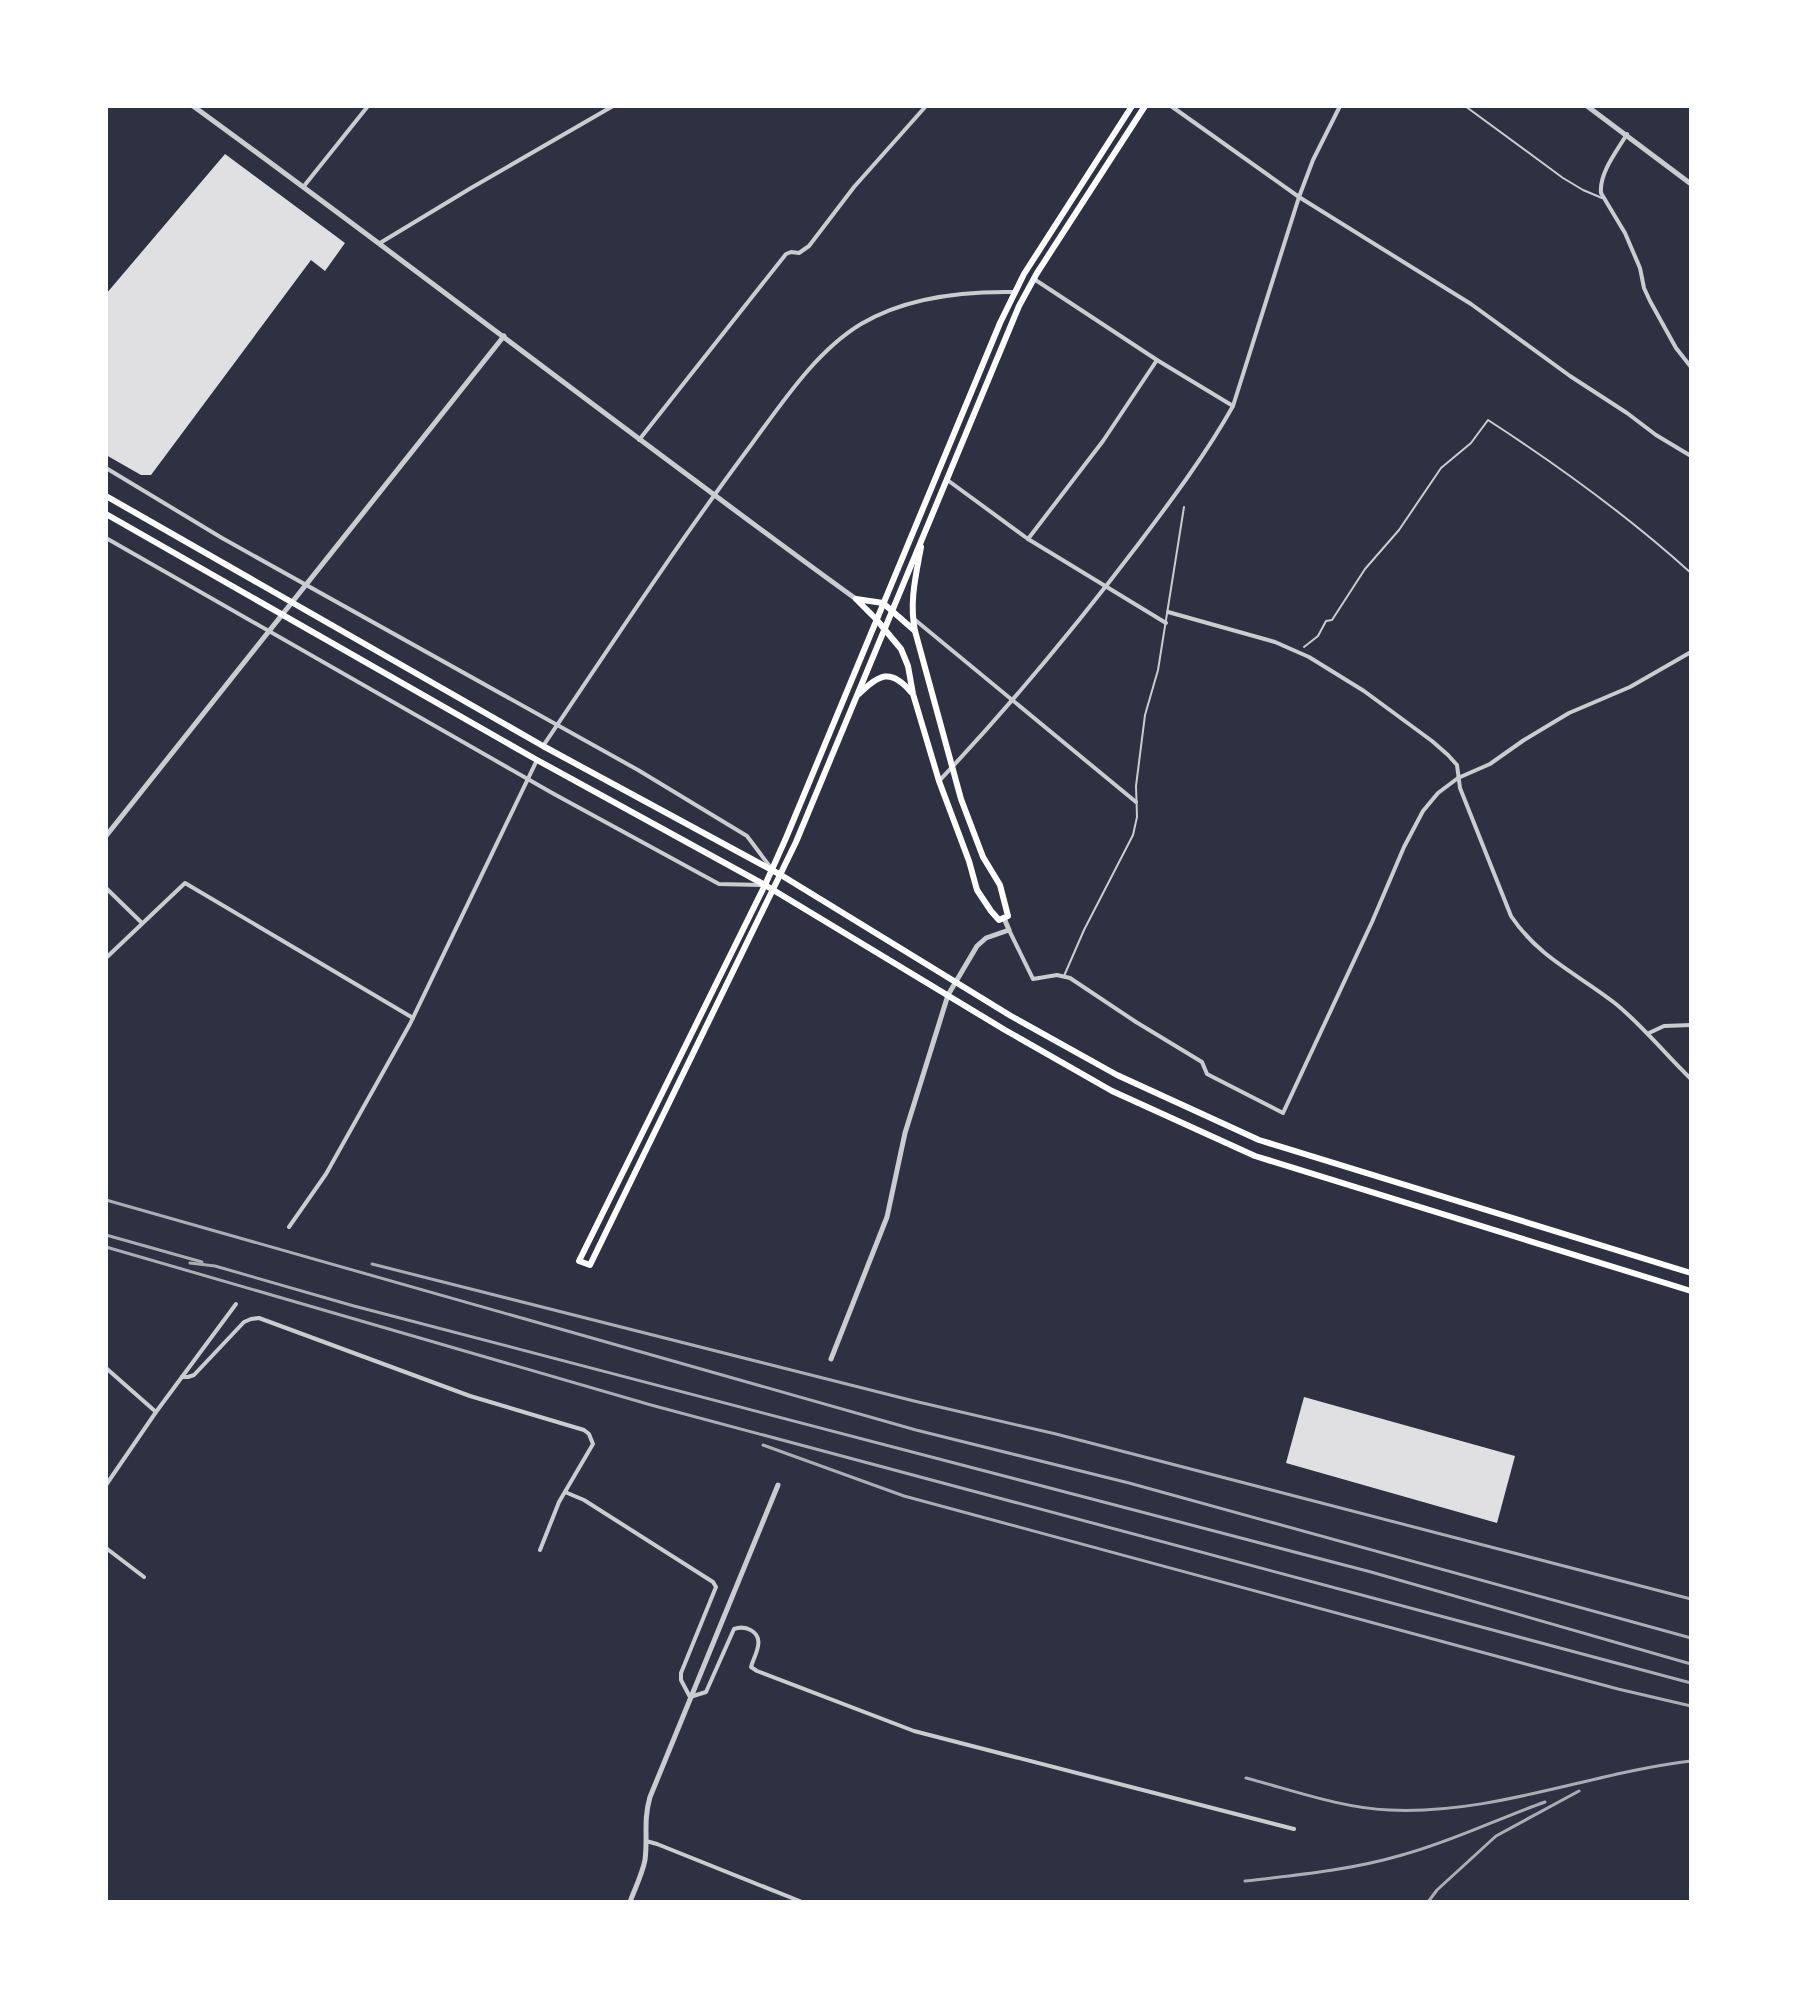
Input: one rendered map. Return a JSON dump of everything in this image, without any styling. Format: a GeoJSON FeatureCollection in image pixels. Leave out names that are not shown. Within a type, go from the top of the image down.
{"type":"FeatureCollection","features":[{"type":"Feature","properties":{"kind":"main road"},"geometry":{"type":"LineString","coordinates":[[1132,106],[1024,274],[1000,323],[772,870],[579,1261],[590,1265],[781,875],[1010,326],[1034,279],[1145,106]]}},
{"type":"Feature","properties":{"kind":"main road"},"geometry":{"type":"LineString","coordinates":[[106,496],[543,746],[781,875],[1011,1016],[1117,1075],[1259,1140],[1691,1273]]}},
{"type":"Feature","properties":{"kind":"main road"},"geometry":{"type":"LineString","coordinates":[[106,514],[537,760],[765,885],[1112,1091],[1255,1156],[1691,1291]]}},
{"type":"Feature","properties":{"kind":"main road"},"geometry":{"type":"LineString","coordinates":[[856,599],[901,649],[939,781],[977,890],[999,920],[1004,918],[1008,916],[1000,885],[983,857],[951,768],[912,617],[913,587],[925,530]]}},
{"type":"Feature","properties":{"kind":"main road"},"geometry":{"type":"LineString","coordinates":[[856,599],[883,603],[915,631]]}},
{"type":"Feature","properties":{"kind":"main road"},"geometry":{"type":"LineString","coordinates":[[857,697],[881,677],[892,676],[913,694]]}},
{"type":"Feature","properties":{"kind":"street"},"geometry":{"type":"LineString","coordinates":[[193,106],[304,186],[713,496],[856,599]]}},
{"type":"Feature","properties":{"kind":"street"},"geometry":{"type":"LineString","coordinates":[[304,186],[368,106]]}},
{"type":"Feature","properties":{"kind":"street"},"geometry":{"type":"LineString","coordinates":[[380,243],[613,106]]}},
{"type":"Feature","properties":{"kind":"street"},"geometry":{"type":"LineString","coordinates":[[639,440],[786,254],[799,253],[809,246],[846,197],[926,106]]}},
{"type":"Feature","properties":{"kind":"street"},"geometry":{"type":"LineString","coordinates":[[1171,106],[1299,197],[1442,284],[1570,376],[1691,456]]}},
{"type":"Feature","properties":{"kind":"street"},"geometry":{"type":"LineString","coordinates":[[939,781],[1013,700],[1105,587],[1217,435],[1232,408],[1299,197],[1313,160],[1340,106]]}},
{"type":"Feature","properties":{"kind":"street"},"geometry":{"type":"LineString","coordinates":[[1587,106],[1691,184]]}},
{"type":"Feature","properties":{"kind":"street"},"geometry":{"type":"LineString","coordinates":[[1627,134],[1601,181],[1602,198],[1625,233],[1650,301],[1676,348],[1691,367]]}},
{"type":"Feature","properties":{"kind":"street"},"geometry":{"type":"LineString","coordinates":[[1034,279],[1232,408]]}},
{"type":"Feature","properties":{"kind":"street"},"geometry":{"type":"LineString","coordinates":[[543,746],[713,496],[829,349],[859,325],[905,305],[985,292],[1015,292]]}},
{"type":"Feature","properties":{"kind":"street"},"geometry":{"type":"LineString","coordinates":[[106,836],[504,336]]}},
{"type":"Feature","properties":{"kind":"street"},"geometry":{"type":"LineString","coordinates":[[1028,539],[1103,441],[1157,360]]}},
{"type":"Feature","properties":{"kind":"street"},"geometry":{"type":"LineString","coordinates":[[106,468],[222,538],[638,770],[747,836],[772,870]]}},
{"type":"Feature","properties":{"kind":"street"},"geometry":{"type":"LineString","coordinates":[[946,479],[1028,539],[1166,623]]}},
{"type":"Feature","properties":{"kind":"street"},"geometry":{"type":"LineString","coordinates":[[106,538],[527,779],[719,884],[765,885]]}},
{"type":"Feature","properties":{"kind":"street"},"geometry":{"type":"LineString","coordinates":[[1168,612],[1275,642],[1309,657],[1364,691],[1432,741],[1457,765],[1460,788],[1511,916],[1520,930],[1553,961],[1616,1004],[1649,1033],[1691,1079]]}},
{"type":"Feature","properties":{"kind":"street"},"geometry":{"type":"LineString","coordinates":[[912,617],[1136,802]]}},
{"type":"Feature","properties":{"kind":"street"},"geometry":{"type":"LineString","coordinates":[[1004,918],[1033,979],[1064,976],[1202,1062],[1207,1074],[1283,1113],[1404,847],[1431,800],[1448,784],[1490,764],[1569,713],[1630,687],[1691,652]]}},
{"type":"Feature","properties":{"kind":"street"},"geometry":{"type":"LineString","coordinates":[[289,1227],[326,1174],[413,1019],[537,760]]}},
{"type":"Feature","properties":{"kind":"street"},"geometry":{"type":"LineString","coordinates":[[106,958],[185,883],[413,1019]]}},
{"type":"Feature","properties":{"kind":"street"},"geometry":{"type":"LineString","coordinates":[[106,888],[142,923]]}},
{"type":"Feature","properties":{"kind":"street"},"geometry":{"type":"LineString","coordinates":[[831,1359],[887,1217],[905,1133],[948,995],[977,946],[986,938],[1009,930]]}},
{"type":"Feature","properties":{"kind":"street"},"geometry":{"type":"LineString","coordinates":[[1649,1033],[1664,1026],[1691,1025]]}},
{"type":"Feature","properties":{"kind":"street"},"geometry":{"type":"LineString","coordinates":[[106,1485],[236,1304]]}},
{"type":"Feature","properties":{"kind":"street"},"geometry":{"type":"LineString","coordinates":[[182,1377],[194,1375],[244,1322],[259,1318],[470,1396],[584,1430],[593,1444],[565,1492],[540,1550]]}},
{"type":"Feature","properties":{"kind":"street"},"geometry":{"type":"LineString","coordinates":[[106,1368],[156,1412]]}},
{"type":"Feature","properties":{"kind":"street"},"geometry":{"type":"LineString","coordinates":[[630,1902],[642,1871],[645,1820],[650,1797],[778,1485]]}},
{"type":"Feature","properties":{"kind":"street"},"geometry":{"type":"LineString","coordinates":[[565,1492],[584,1500],[713,1582],[716,1587],[681,1673],[681,1680],[690,1697]]}},
{"type":"Feature","properties":{"kind":"street"},"geometry":{"type":"LineString","coordinates":[[106,1548],[144,1577]]}},
{"type":"Feature","properties":{"kind":"street"},"geometry":{"type":"LineString","coordinates":[[690,1697],[706,1692],[734,1629],[744,1627],[758,1637],[751,1667],[757,1671],[914,1731],[1294,1829]]}},
{"type":"Feature","properties":{"kind":"street"},"geometry":{"type":"LineString","coordinates":[[646,1841],[802,1902]]}},
{"type":"Feature","properties":{"kind":"lane"},"geometry":{"type":"LineString","coordinates":[[1465,106],[1563,178],[1602,198]]}},
{"type":"Feature","properties":{"kind":"lane"},"geometry":{"type":"LineString","coordinates":[[1304,647],[1318,636],[1326,621],[1332,620],[1353,585],[1399,530],[1441,468],[1471,443],[1488,420],[1613,508],[1691,573]]}},
{"type":"Feature","properties":{"kind":"lane"},"geometry":{"type":"LineString","coordinates":[[1064,976],[1133,835],[1145,715],[1158,670],[1184,507]]}},
{"type":"Feature","properties":{"kind":"building"},"geometry":{"type":"Polygon","coordinates":[[[225,154],[345,243],[325,271],[311,260],[151,475],[141,475],[106,455],[106,294],[225,154]]]}},
{"type":"Feature","properties":{"kind":"building"},"geometry":{"type":"Polygon","coordinates":[[[1304,1397],[1515,1456],[1497,1523],[1286,1463],[1304,1397]]]}},
{"type":"Feature","properties":{"kind":"railway"},"geometry":{"type":"LineString","coordinates":[[106,1200],[916,1430],[1129,1483],[1691,1638]]}},
{"type":"Feature","properties":{"kind":"railway"},"geometry":{"type":"LineString","coordinates":[[106,1235],[202,1262]]}},
{"type":"Feature","properties":{"kind":"railway"},"geometry":{"type":"LineString","coordinates":[[106,1247],[651,1405],[1691,1683]]}},
{"type":"Feature","properties":{"kind":"railway"},"geometry":{"type":"LineString","coordinates":[[190,1263],[215,1266],[354,1306],[1371,1572],[1691,1664]]}},
{"type":"Feature","properties":{"kind":"railway"},"geometry":{"type":"LineString","coordinates":[[372,1264],[1056,1434],[1691,1599]]}},
{"type":"Feature","properties":{"kind":"railway"},"geometry":{"type":"LineString","coordinates":[[763,1445],[904,1496],[1691,1706]]}},
{"type":"Feature","properties":{"kind":"railway"},"geometry":{"type":"LineString","coordinates":[[1246,1778],[1353,1806],[1428,1810],[1504,1800],[1616,1774],[1691,1761]]}},
{"type":"Feature","properties":{"kind":"railway"},"geometry":{"type":"LineString","coordinates":[[1428,1902],[1496,1836],[1579,1791]]}},
{"type":"Feature","properties":{"kind":"railway"},"geometry":{"type":"LineString","coordinates":[[1245,1881],[1383,1860],[1438,1844],[1545,1802]]}}]}
